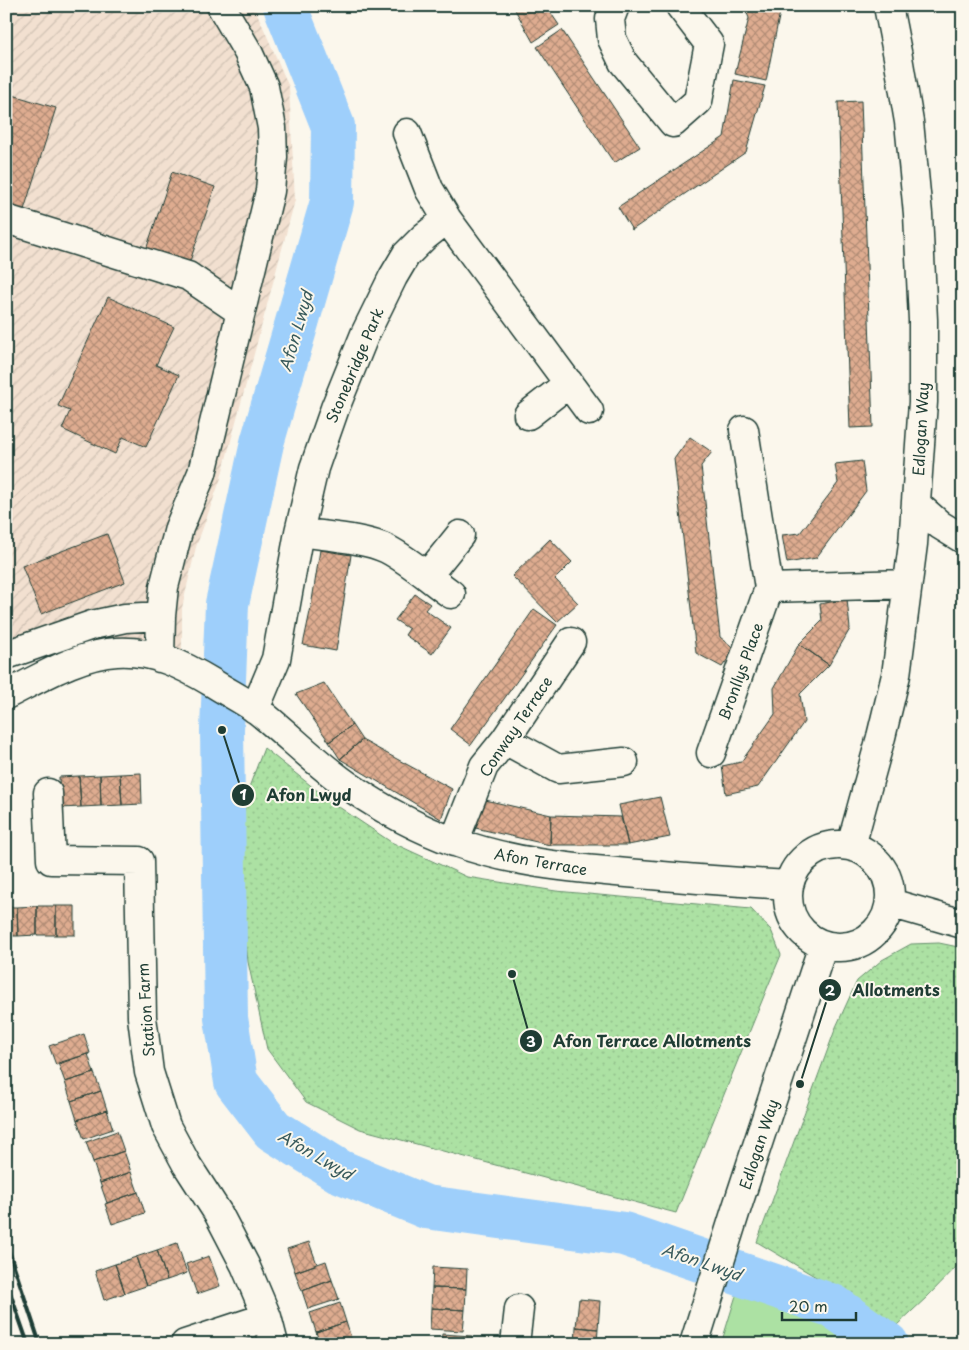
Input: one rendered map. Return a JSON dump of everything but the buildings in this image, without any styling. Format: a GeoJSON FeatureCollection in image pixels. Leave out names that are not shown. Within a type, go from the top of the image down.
{"type":"FeatureCollection","features":[{"type":"Feature","properties":{"kind":"street"},"geometry":{"type":"LineString","coordinates":[[160,658],[164,587],[177,536],[202,473],[270,190],[274,157],[272,128],[264,87],[248,52],[221,6]]}},
{"type":"Feature","properties":{"kind":"street"},"geometry":{"type":"LineString","coordinates":[[615,6],[610,19],[612,39],[623,62],[673,123],[698,101],[709,44],[680,6]]}},
{"type":"Feature","properties":{"kind":"street","name":"Edlogan Way"},"geometry":{"type":"LineString","coordinates":[[851,846],[896,676],[913,544],[923,402],[923,320],[918,214],[908,122],[888,6]]}},
{"type":"Feature","properties":{"kind":"street"},"geometry":{"type":"LineString","coordinates":[[407,133],[429,189],[447,219],[589,411]]}},
{"type":"Feature","properties":{"kind":"street"},"geometry":{"type":"LineString","coordinates":[[6,219],[188,276],[241,312]]}},
{"type":"Feature","properties":{"kind":"street","name":"Stonebridge Park"},"geometry":{"type":"LineString","coordinates":[[247,704],[276,660],[299,532],[314,468],[335,408],[365,334],[406,255],[424,237],[447,219]]}},
{"type":"Feature","properties":{"kind":"street"},"geometry":{"type":"LineString","coordinates":[[528,415],[569,383]]}},
{"type":"Feature","properties":{"kind":"street","name":"Bronllys Place"},"geometry":{"type":"LineString","coordinates":[[711,753],[769,588],[744,430]]}},
{"type":"Feature","properties":{"kind":"street"},"geometry":{"type":"LineString","coordinates":[[916,504],[940,525],[963,539]]}},
{"type":"Feature","properties":{"kind":"street"},"geometry":{"type":"LineString","coordinates":[[299,532],[363,542],[386,548],[451,594]]}},
{"type":"Feature","properties":{"kind":"street"},"geometry":{"type":"LineString","coordinates":[[427,576],[460,535]]}},
{"type":"Feature","properties":{"kind":"street"},"geometry":{"type":"LineString","coordinates":[[769,588],[908,584]]}},
{"type":"Feature","properties":{"kind":"street"},"geometry":{"type":"LineString","coordinates":[[6,655],[92,625],[125,618],[161,616]]}},
{"type":"Feature","properties":{"kind":"street","name":"Conway Terrace"},"geometry":{"type":"LineString","coordinates":[[454,842],[484,766],[505,740],[571,642]]}},
{"type":"Feature","properties":{"kind":"street","name":"Afon Terrace"},"geometry":{"type":"LineString","coordinates":[[6,695],[63,667],[95,656],[116,652],[137,653],[160,658],[179,664],[247,704],[352,789],[402,819],[454,842],[507,858],[570,868],[789,885]]}},
{"type":"Feature","properties":{"kind":"street"},"geometry":{"type":"LineString","coordinates":[[505,740],[558,769],[624,762]]}},
{"type":"Feature","properties":{"kind":"street","name":"Station Farm"},"geometry":{"type":"LineString","coordinates":[[48,793],[51,860],[139,861],[142,1017],[149,1072],[166,1126],[187,1165],[218,1212],[245,1265],[266,1317],[274,1344]]}},
{"type":"Feature","properties":{"kind":"street"},"geometry":{"type":"LineString","coordinates":[[831,846],[851,846],[868,854],[881,867],[889,884],[890,903],[882,924],[866,940],[845,947],[823,945],[806,936],[794,922],[788,904],[789,885],[797,867],[812,853],[831,846]]}},
{"type":"Feature","properties":{"kind":"street"},"geometry":{"type":"LineString","coordinates":[[890,903],[963,924]]}},
{"type":"Feature","properties":{"kind":"street","name":"Edlogan Way"},"geometry":{"type":"LineString","coordinates":[[695,1341],[823,945]]}},
{"type":"Feature","properties":{"kind":"street"},"geometry":{"type":"LineString","coordinates":[[515,1344],[519,1309]]}},
{"type":"Feature","properties":{"kind":"street"},"geometry":{"type":"LineString","coordinates":[[185,1344],[266,1317]]}},
{"type":"Feature","properties":{"kind":"shaded area"},"geometry":{"type":"Polygon","coordinates":[[[6,6],[254,6],[289,87],[295,200],[221,478],[196,547],[182,608],[182,650],[116,643],[82,645],[31,661],[6,672],[6,6]]]}},
{"type":"Feature","properties":{"kind":"green space"},"geometry":{"type":"Polygon","coordinates":[[[264,748],[330,801],[391,842],[467,877],[556,891],[751,909],[771,930],[781,955],[676,1213],[360,1129],[306,1102],[267,1049],[248,962],[239,872],[246,795],[264,748]]]}},
{"type":"Feature","properties":{"kind":"green space"},"geometry":{"type":"Polygon","coordinates":[[[939,943],[963,948],[963,1260],[897,1325],[757,1242],[836,1027],[857,981],[882,960],[911,944],[939,943]]]}},
{"type":"Feature","properties":{"kind":"green space"},"geometry":{"type":"Polygon","coordinates":[[[738,1289],[838,1324],[861,1344],[721,1344],[738,1289]]]}},
{"type":"Feature","properties":{"kind":"waterway","name":"Afon Lwyd"},"geometry":{"type":"LineString","coordinates":[[285,6],[333,126],[332,202],[262,443],[227,604],[222,730],[226,1018],[236,1082],[273,1130],[339,1171],[426,1207],[624,1234],[833,1306],[887,1344]]}},
{"type":"Feature","properties":{"kind":"railway"},"geometry":{"type":"LineString","coordinates":[[6,1242],[40,1344]]}},
{"type":"Feature","properties":{"kind":"railway"},"geometry":{"type":"LineString","coordinates":[[6,1281],[28,1344]]}},
{"type":"Feature","properties":{"kind":"place","name":"Afon Lwyd"},"geometry":{"type":"Point","coordinates":[222,730]}},
{"type":"Feature","properties":{"kind":"place","name":"Afon Terrace Allotments"},"geometry":{"type":"Point","coordinates":[512,974]}},
{"type":"Feature","properties":{"kind":"place","name":"Allotments"},"geometry":{"type":"Point","coordinates":[800,1084]}}]}
